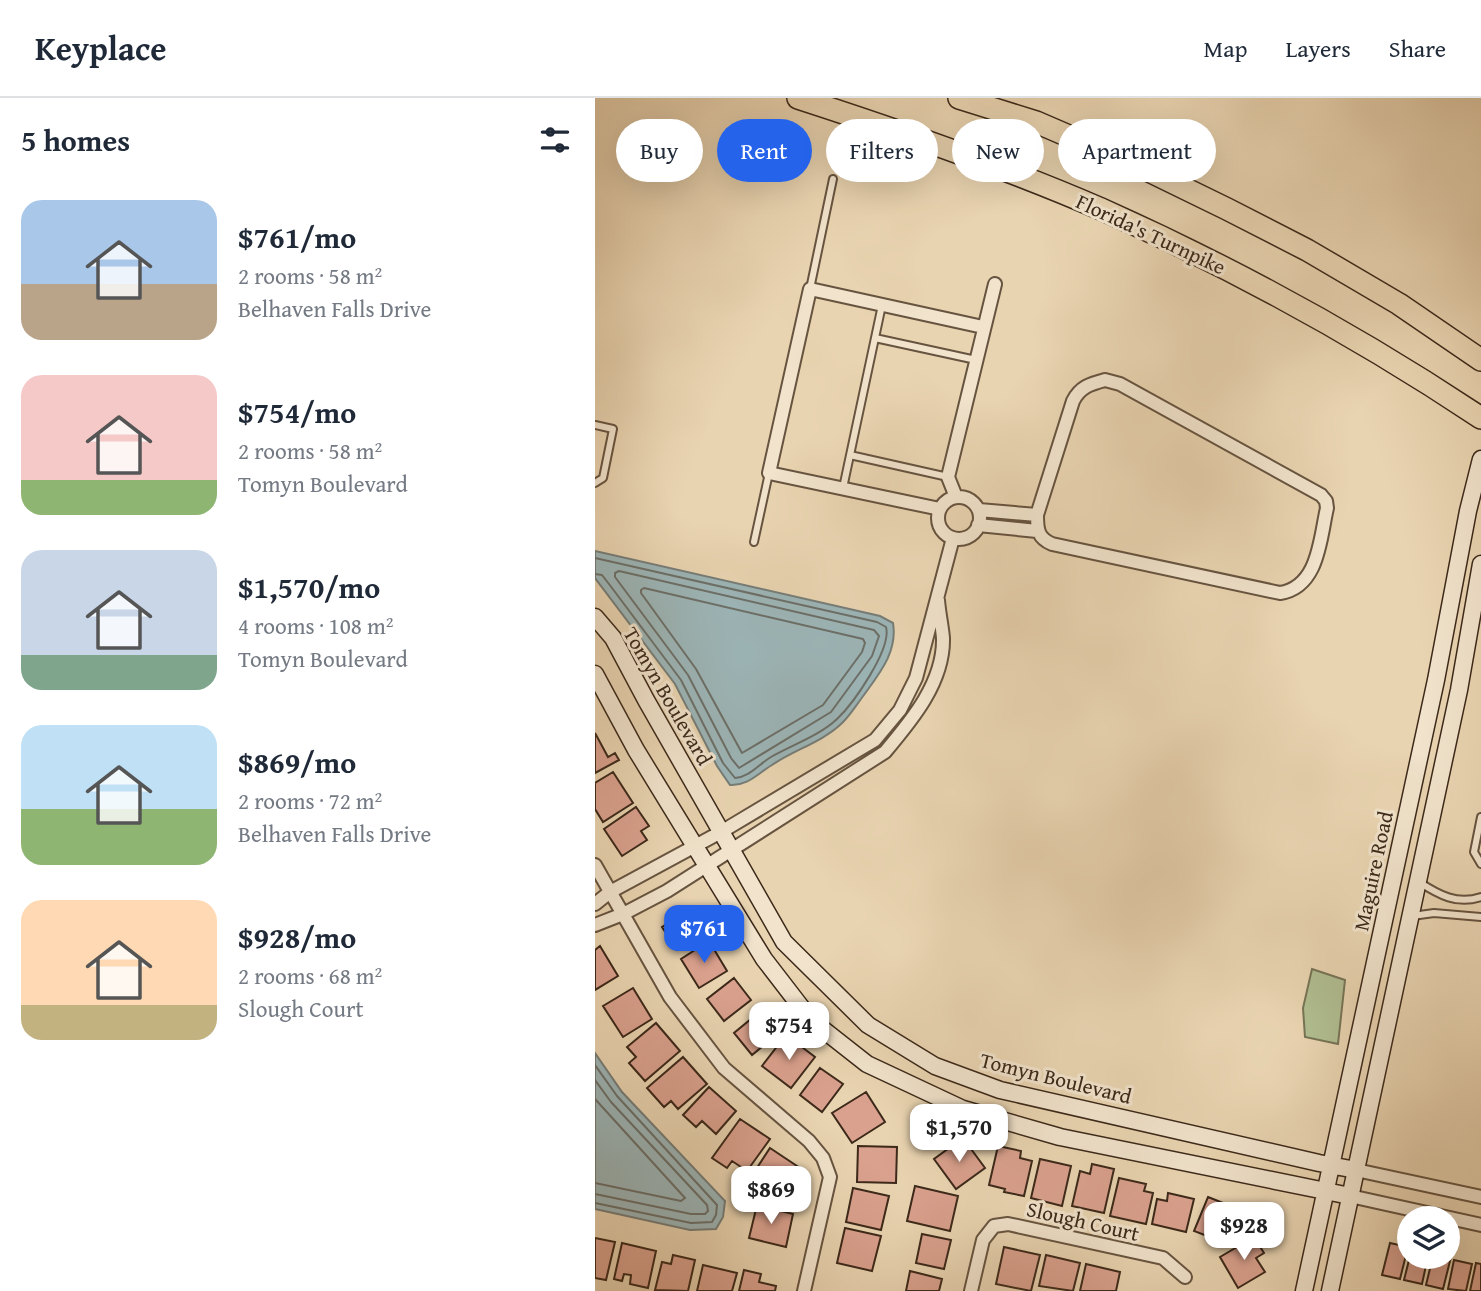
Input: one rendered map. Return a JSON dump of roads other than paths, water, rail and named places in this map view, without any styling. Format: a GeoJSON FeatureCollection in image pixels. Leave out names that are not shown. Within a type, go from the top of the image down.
{"type":"FeatureCollection","features":[{"type":"Feature","properties":{"kind":"highway","name":"Florida's Turnpike"},"geometry":{"type":"LineString","coordinates":[[798,98],[915,136],[1101,209],[1229,270],[1347,334],[1481,418]]}},
{"type":"Feature","properties":{"kind":"highway"},"geometry":{"type":"LineString","coordinates":[[959,98],[1026,119]]}},
{"type":"Feature","properties":{"kind":"highway"},"geometry":{"type":"LineString","coordinates":[[989,98],[1030,119]]}},
{"type":"Feature","properties":{"kind":"highway"},"geometry":{"type":"LineString","coordinates":[[1044,125],[1145,169],[1307,250],[1399,304],[1481,360]]}},
{"type":"Feature","properties":{"kind":"street"},"geometry":{"type":"LineString","coordinates":[[956,497],[949,477],[995,284]]}},
{"type":"Feature","properties":{"kind":"street"},"geometry":{"type":"LineString","coordinates":[[940,509],[769,473],[810,289],[983,327]]}},
{"type":"Feature","properties":{"kind":"street"},"geometry":{"type":"LineString","coordinates":[[1105,380],[1120,383],[1321,495],[1327,508],[1311,573],[1289,592],[1280,593],[1052,544],[1043,540],[1037,531],[1037,515],[1077,393],[1089,384],[1105,380]]}},
{"type":"Feature","properties":{"kind":"street","name":"Maguire Road"},"geometry":{"type":"LineString","coordinates":[[1304,1291],[1481,459]]}},
{"type":"Feature","properties":{"kind":"street"},"geometry":{"type":"LineString","coordinates":[[979,510],[978,525],[972,534],[953,538],[941,529],[938,516],[940,509],[949,499],[956,497],[969,499],[979,510],[1037,515]]}},
{"type":"Feature","properties":{"kind":"street"},"geometry":{"type":"LineString","coordinates":[[978,525],[1037,531]]}},
{"type":"Feature","properties":{"kind":"street"},"geometry":{"type":"LineString","coordinates":[[595,904],[610,892],[695,847],[875,740],[900,710],[916,678],[953,538]]}},
{"type":"Feature","properties":{"kind":"street"},"geometry":{"type":"LineString","coordinates":[[1330,1291],[1459,690],[1481,564]]}},
{"type":"Feature","properties":{"kind":"street"},"geometry":{"type":"LineString","coordinates":[[595,925],[667,891],[885,752],[911,721],[934,679],[943,639],[937,593]]}},
{"type":"Feature","properties":{"kind":"street","name":"Tomyn Boulevard"},"geometry":{"type":"LineString","coordinates":[[595,617],[613,638],[784,942],[868,1025],[936,1066],[1000,1090],[1331,1166],[1481,1197]]}},
{"type":"Feature","properties":{"kind":"street"},"geometry":{"type":"LineString","coordinates":[[595,674],[636,750],[764,959],[811,1020],[867,1064],[963,1110],[1060,1137],[1481,1225]]}},
{"type":"Feature","properties":{"kind":"street"},"geometry":{"type":"LineString","coordinates":[[875,740],[885,752]]}},
{"type":"Feature","properties":{"kind":"street"},"geometry":{"type":"LineString","coordinates":[[595,865],[670,997],[725,1068],[809,1141],[823,1158],[830,1177],[804,1291]]}},
{"type":"Feature","properties":{"kind":"street"},"geometry":{"type":"LineString","coordinates":[[655,868],[667,891]]}},
{"type":"Feature","properties":{"kind":"street","name":"Slough Court"},"geometry":{"type":"LineString","coordinates":[[971,1291],[983,1240],[995,1226],[1008,1224],[1163,1258],[1185,1277]]}},
{"type":"Feature","properties":{"kind":"lane"},"geometry":{"type":"LineString","coordinates":[[810,289],[832,182]]}},
{"type":"Feature","properties":{"kind":"lane"},"geometry":{"type":"LineString","coordinates":[[842,489],[882,305]]}},
{"type":"Feature","properties":{"kind":"lane"},"geometry":{"type":"LineString","coordinates":[[875,338],[976,360]]}},
{"type":"Feature","properties":{"kind":"lane"},"geometry":{"type":"LineString","coordinates":[[595,425],[613,429],[603,478],[595,483]]}},
{"type":"Feature","properties":{"kind":"lane"},"geometry":{"type":"LineString","coordinates":[[850,454],[949,477]]}},
{"type":"Feature","properties":{"kind":"lane"},"geometry":{"type":"LineString","coordinates":[[754,542],[769,473]]}},
{"type":"Feature","properties":{"kind":"lane"},"geometry":{"type":"LineString","coordinates":[[1481,817],[1474,852],[1481,864]]}},
{"type":"Feature","properties":{"kind":"lane"},"geometry":{"type":"LineString","coordinates":[[1418,881],[1437,894],[1461,902],[1481,897]]}},
{"type":"Feature","properties":{"kind":"lane"},"geometry":{"type":"LineString","coordinates":[[1411,917],[1434,913],[1479,917],[1472,900]]}},
{"type":"Feature","properties":{"kind":"water"},"geometry":{"type":"Polygon","coordinates":[[[595,551],[880,616],[893,623],[890,654],[844,721],[817,741],[747,781],[730,785],[717,766],[675,684],[595,578],[595,551]]]}},
{"type":"Feature","properties":{"kind":"water"},"geometry":{"type":"Polygon","coordinates":[[[595,1053],[622,1092],[725,1201],[723,1217],[716,1229],[690,1230],[595,1209],[595,1053]]]}}]}
